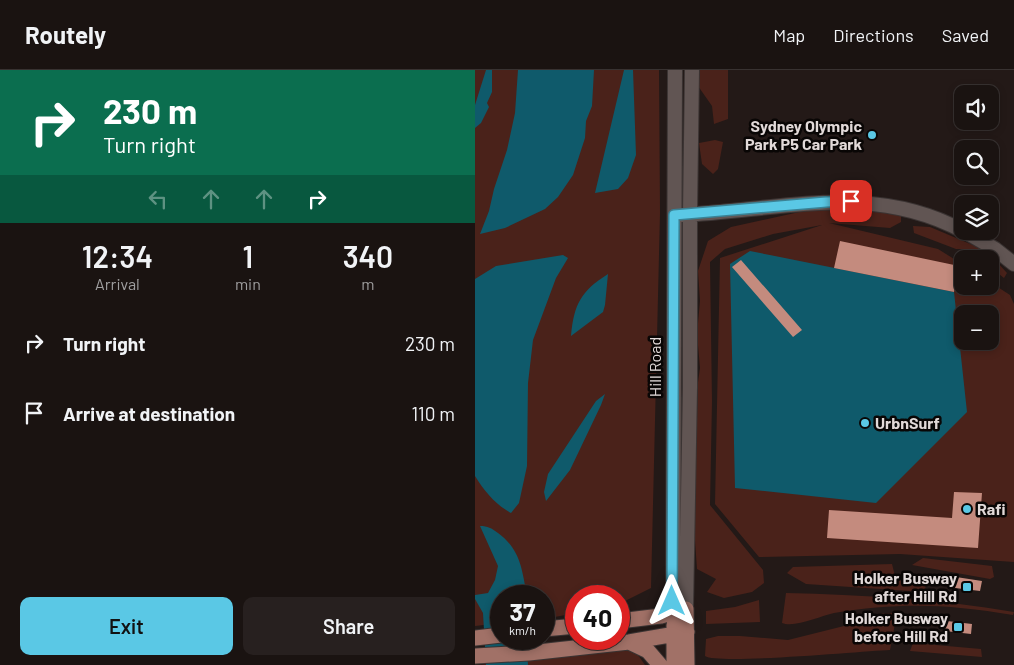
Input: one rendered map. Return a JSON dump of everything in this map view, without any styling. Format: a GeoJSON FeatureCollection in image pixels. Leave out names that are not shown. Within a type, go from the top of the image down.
{"type":"FeatureCollection","features":[{"type":"Feature","properties":{"kind":"main road"},"geometry":{"type":"LineString","coordinates":[[630,620],[661,616],[680,611]]}},
{"type":"Feature","properties":{"kind":"main road","name":"Hill Road"},"geometry":{"type":"LineString","coordinates":[[680,611],[681,632],[687,665]]}},
{"type":"Feature","properties":{"kind":"main road"},"geometry":{"type":"LineString","coordinates":[[630,642],[681,632]]}},
{"type":"Feature","properties":{"kind":"main road","name":"Hill Road"},"geometry":{"type":"LineString","coordinates":[[674,665],[681,632]]}},
{"type":"Feature","properties":{"kind":"main road"},"geometry":{"type":"LineString","coordinates":[[475,638],[490,636]]}},
{"type":"Feature","properties":{"kind":"main road"},"geometry":{"type":"LineString","coordinates":[[630,642],[648,651],[660,665]]}},
{"type":"Feature","properties":{"kind":"main road"},"geometry":{"type":"LineString","coordinates":[[475,656],[565,649]]}},
{"type":"Feature","properties":{"kind":"street","name":"Hill Road"},"geometry":{"type":"LineString","coordinates":[[675,70],[674,215],[680,611]]}},
{"type":"Feature","properties":{"kind":"street","name":"Hill Road"},"geometry":{"type":"LineString","coordinates":[[680,611],[691,386],[690,214],[692,70]]}},
{"type":"Feature","properties":{"kind":"street"},"geometry":{"type":"LineString","coordinates":[[674,215],[851,201],[883,204],[925,216],[954,227]]}},
{"type":"Feature","properties":{"kind":"street"},"geometry":{"type":"LineString","coordinates":[[979,240],[1014,264]]}},
{"type":"Feature","properties":{"kind":"shaded area"},"geometry":{"type":"Polygon","coordinates":[[[475,70],[659,70],[660,213],[651,588],[630,598],[630,585],[565,585],[565,615],[555,617],[555,585],[490,585],[490,624],[475,626],[475,70]]]}},
{"type":"Feature","properties":{"kind":"shaded area"},"geometry":{"type":"Polygon","coordinates":[[[698,70],[728,70],[728,119],[714,124],[712,106],[698,86],[698,70]]]}},
{"type":"Feature","properties":{"kind":"shaded area"},"geometry":{"type":"Polygon","coordinates":[[[715,140],[723,142],[718,169],[713,174],[702,164],[699,143],[715,140]]]}},
{"type":"Feature","properties":{"kind":"shaded area","name":"UrbnSurf"},"geometry":{"type":"Polygon","coordinates":[[[854,207],[901,215],[901,222],[890,228],[829,223],[938,249],[954,259],[954,295],[999,295],[999,288],[1010,295],[1014,304],[1014,562],[900,554],[759,557],[715,504],[720,258],[822,225],[773,234],[725,249],[710,262],[712,401],[710,505],[763,570],[764,583],[752,592],[724,598],[707,592],[716,579],[697,569],[694,527],[700,368],[697,334],[700,301],[698,271],[708,241],[731,227],[804,211],[833,208],[848,211],[854,207]]]}},
{"type":"Feature","properties":{"kind":"shaded area"},"geometry":{"type":"Polygon","coordinates":[[[913,226],[930,227],[954,237],[954,240],[961,240],[985,250],[956,249],[914,233],[913,226]]]}},
{"type":"Feature","properties":{"kind":"shaded area"},"geometry":{"type":"Polygon","coordinates":[[[999,264],[1007,273],[1004,278],[999,274],[999,264]]]}},
{"type":"Feature","properties":{"kind":"shaded area"},"geometry":{"type":"Polygon","coordinates":[[[923,558],[992,566],[994,577],[990,579],[912,565],[923,558]]]}},
{"type":"Feature","properties":{"kind":"shaded area"},"geometry":{"type":"Polygon","coordinates":[[[892,564],[896,580],[926,583],[925,592],[806,584],[787,573],[793,567],[892,564]]]}},
{"type":"Feature","properties":{"kind":"shaded area"},"geometry":{"type":"Polygon","coordinates":[[[786,593],[900,598],[1014,612],[1013,615],[945,607],[880,607],[834,613],[800,623],[787,624],[782,623],[786,593]]]}},
{"type":"Feature","properties":{"kind":"shaded area"},"geometry":{"type":"Polygon","coordinates":[[[759,600],[760,622],[706,624],[706,611],[735,607],[759,600]]]}},
{"type":"Feature","properties":{"kind":"shaded area"},"geometry":{"type":"Polygon","coordinates":[[[897,613],[890,650],[736,659],[705,656],[706,639],[718,636],[788,640],[844,626],[877,614],[897,613]]]}},
{"type":"Feature","properties":{"kind":"shaded area"},"geometry":{"type":"Polygon","coordinates":[[[911,617],[944,620],[943,627],[911,623],[911,617]]]}},
{"type":"Feature","properties":{"kind":"shaded area"},"geometry":{"type":"Polygon","coordinates":[[[630,643],[645,665],[481,665],[578,650],[630,650],[630,643]]]}},
{"type":"Feature","properties":{"kind":"shaded area"},"geometry":{"type":"Polygon","coordinates":[[[913,643],[981,649],[982,657],[910,651],[913,643]]]}},
{"type":"Feature","properties":{"kind":"water"},"geometry":{"type":"Polygon","coordinates":[[[486,70],[492,70],[492,92],[487,103],[489,107],[481,123],[475,128],[475,105],[486,70]]]}},
{"type":"Feature","properties":{"kind":"water"},"geometry":{"type":"Polygon","coordinates":[[[518,70],[594,70],[592,106],[586,121],[585,138],[573,175],[558,197],[545,209],[505,228],[480,234],[489,211],[507,150],[515,113],[518,70]]]}},
{"type":"Feature","properties":{"kind":"water"},"geometry":{"type":"Polygon","coordinates":[[[624,70],[633,70],[636,155],[628,178],[618,189],[595,193],[624,70]]]}},
{"type":"Feature","properties":{"kind":"water"},"geometry":{"type":"Polygon","coordinates":[[[750,251],[954,292],[954,350],[960,350],[967,412],[876,503],[735,488],[730,264],[750,251]]]}},
{"type":"Feature","properties":{"kind":"water"},"geometry":{"type":"Polygon","coordinates":[[[563,255],[568,258],[556,278],[533,340],[528,383],[527,466],[519,503],[511,513],[491,497],[475,476],[475,279],[496,266],[563,255]]]}},
{"type":"Feature","properties":{"kind":"water"},"geometry":{"type":"Polygon","coordinates":[[[608,274],[603,312],[571,336],[574,315],[580,299],[591,286],[608,274]]]}},
{"type":"Feature","properties":{"kind":"water"},"geometry":{"type":"Polygon","coordinates":[[[605,394],[570,470],[546,501],[544,492],[548,474],[596,401],[605,394]]]}},
{"type":"Feature","properties":{"kind":"water"},"geometry":{"type":"Polygon","coordinates":[[[480,526],[485,526],[498,533],[512,546],[519,561],[525,585],[492,585],[498,566],[480,526]]]}},
{"type":"Feature","properties":{"kind":"water"},"geometry":{"type":"Polygon","coordinates":[[[490,589],[490,650],[527,650],[528,665],[486,665],[483,613],[475,599],[475,595],[488,593],[490,589]]]}},
{"type":"Feature","properties":{"kind":"building"},"geometry":{"type":"Polygon","coordinates":[[[840,241],[954,265],[954,292],[834,268],[840,241]]]}},
{"type":"Feature","properties":{"kind":"building"},"geometry":{"type":"Polygon","coordinates":[[[741,260],[802,330],[793,337],[732,267],[741,260]]]}},
{"type":"Feature","properties":{"kind":"building"},"geometry":{"type":"Polygon","coordinates":[[[954,492],[982,493],[978,548],[827,538],[829,510],[952,518],[954,492]]]}},
{"type":"Feature","properties":{"kind":"building"},"geometry":{"type":"Polygon","coordinates":[[[956,577],[982,581],[980,591],[955,588],[956,577]]]}},
{"type":"Feature","properties":{"kind":"building"},"geometry":{"type":"Polygon","coordinates":[[[947,621],[972,624],[971,634],[945,631],[947,621]]]}},
{"type":"Feature","properties":{"kind":"place","name":"Sydney Olympic Park P5 Car Park"},"geometry":{"type":"Point","coordinates":[872,135]}},
{"type":"Feature","properties":{"kind":"place","name":"UrbnSurf"},"geometry":{"type":"Point","coordinates":[865,423]}},
{"type":"Feature","properties":{"kind":"place","name":"Rafi"},"geometry":{"type":"Point","coordinates":[967,509]}},
{"type":"Feature","properties":{"kind":"place","name":"Holker Busway after Hill Rd"},"geometry":{"type":"Point","coordinates":[967,587]}},
{"type":"Feature","properties":{"kind":"place","name":"Holker Busway before Hill Rd"},"geometry":{"type":"Point","coordinates":[958,627]}},
{"type":"Feature","properties":{"kind":"route"},"geometry":{"type":"LineString","coordinates":[[672,601],[674,215],[851,201]]}}]}
